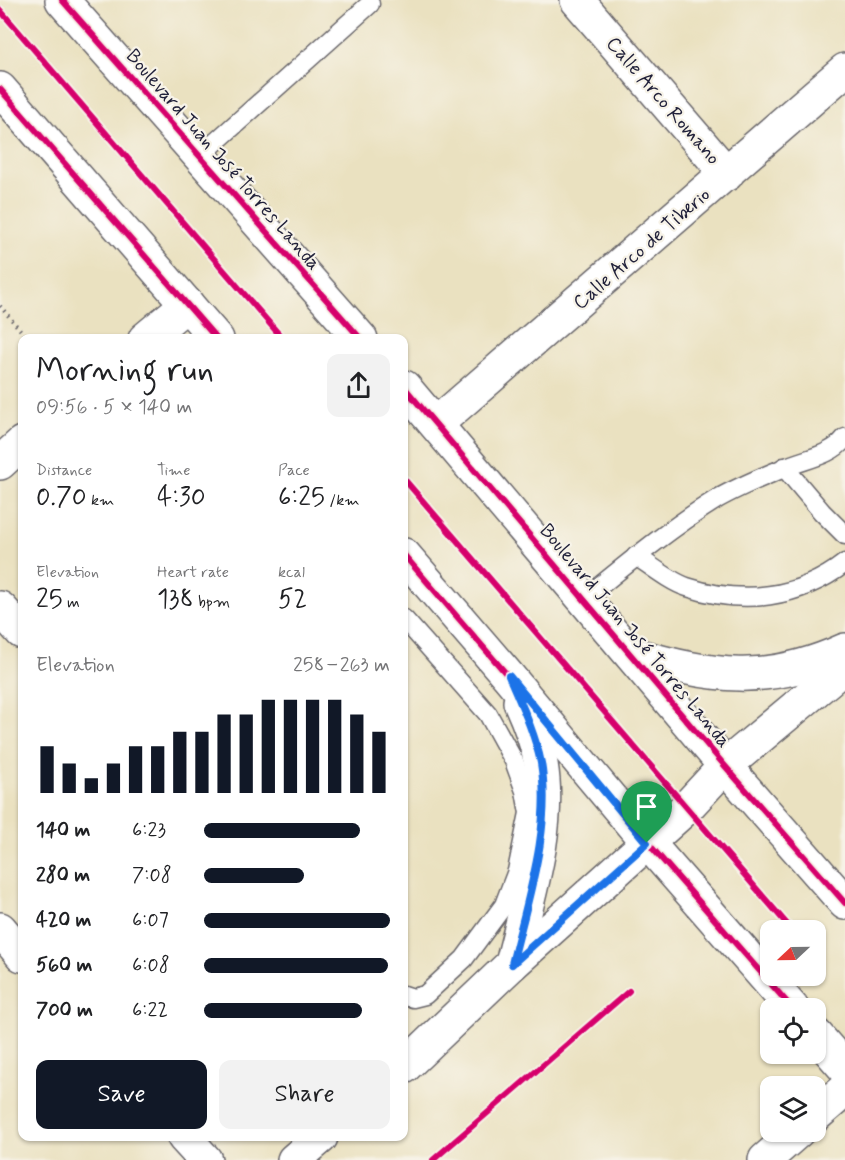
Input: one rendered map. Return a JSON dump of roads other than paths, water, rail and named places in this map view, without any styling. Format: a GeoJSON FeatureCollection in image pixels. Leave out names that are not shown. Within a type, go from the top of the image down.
{"type":"FeatureCollection","features":[{"type":"Feature","properties":{"kind":"main road","name":"Boulevard Juan José Torres Landa"},"geometry":{"type":"LineString","coordinates":[[62,0],[357,334]]}},
{"type":"Feature","properties":{"kind":"main road","name":"Calle Arco Romano"},"geometry":{"type":"LineString","coordinates":[[577,0],[728,174]]}},
{"type":"Feature","properties":{"kind":"main road","name":"Calle Arco de Tiberio"},"geometry":{"type":"LineString","coordinates":[[436,424],[728,174],[845,70]]}},
{"type":"Feature","properties":{"kind":"main road"},"geometry":{"type":"LineString","coordinates":[[0,89],[213,334]]}},
{"type":"Feature","properties":{"kind":"main road"},"geometry":{"type":"LineString","coordinates":[[151,334],[187,304]]}},
{"type":"Feature","properties":{"kind":"main road","name":"Boulevard Juan José Torres Landa"},"geometry":{"type":"LineString","coordinates":[[408,392],[725,766],[845,903]]}},
{"type":"Feature","properties":{"kind":"main road"},"geometry":{"type":"LineString","coordinates":[[0,463],[18,447]]}},
{"type":"Feature","properties":{"kind":"main road"},"geometry":{"type":"LineString","coordinates":[[408,560],[509,676],[647,843],[783,998]]}},
{"type":"Feature","properties":{"kind":"main road"},"geometry":{"type":"LineString","coordinates":[[0,608],[18,628]]}},
{"type":"Feature","properties":{"kind":"main road"},"geometry":{"type":"LineString","coordinates":[[632,654],[685,669],[726,675],[776,674],[820,661],[845,650]]}},
{"type":"Feature","properties":{"kind":"main road"},"geometry":{"type":"LineString","coordinates":[[408,1063],[512,964],[686,808],[725,766],[845,666]]}},
{"type":"Feature","properties":{"kind":"main road"},"geometry":{"type":"LineString","coordinates":[[509,676],[529,722],[541,763],[544,804],[540,841],[512,964]]}},
{"type":"Feature","properties":{"kind":"main road"},"geometry":{"type":"LineString","coordinates":[[0,929],[18,950]]}},
{"type":"Feature","properties":{"kind":"main road"},"geometry":{"type":"LineString","coordinates":[[826,1046],[845,1068]]}},
{"type":"Feature","properties":{"kind":"main road"},"geometry":{"type":"LineString","coordinates":[[826,1106],[845,1090]]}},
{"type":"Feature","properties":{"kind":"main road"},"geometry":{"type":"LineString","coordinates":[[188,1141],[205,1160]]}},
{"type":"Feature","properties":{"kind":"main road"},"geometry":{"type":"LineString","coordinates":[[294,1160],[316,1141]]}},
{"type":"Feature","properties":{"kind":"main road"},"geometry":{"type":"LineString","coordinates":[[765,1160],[785,1142]]}},
{"type":"Feature","properties":{"kind":"lane"},"geometry":{"type":"LineString","coordinates":[[200,156],[370,4]]}},
{"type":"Feature","properties":{"kind":"lane"},"geometry":{"type":"LineString","coordinates":[[585,598],[636,556],[718,499],[784,467],[824,453],[845,438]]}},
{"type":"Feature","properties":{"kind":"lane"},"geometry":{"type":"LineString","coordinates":[[784,467],[845,535]]}},
{"type":"Feature","properties":{"kind":"lane"},"geometry":{"type":"LineString","coordinates":[[636,556],[686,587],[737,598],[765,597],[793,590],[820,580],[845,563]]}},
{"type":"Feature","properties":{"kind":"lane"},"geometry":{"type":"LineString","coordinates":[[408,624],[488,714],[514,761],[530,813],[517,872],[504,904],[464,959],[424,995],[413,998],[408,996]]}}]}
